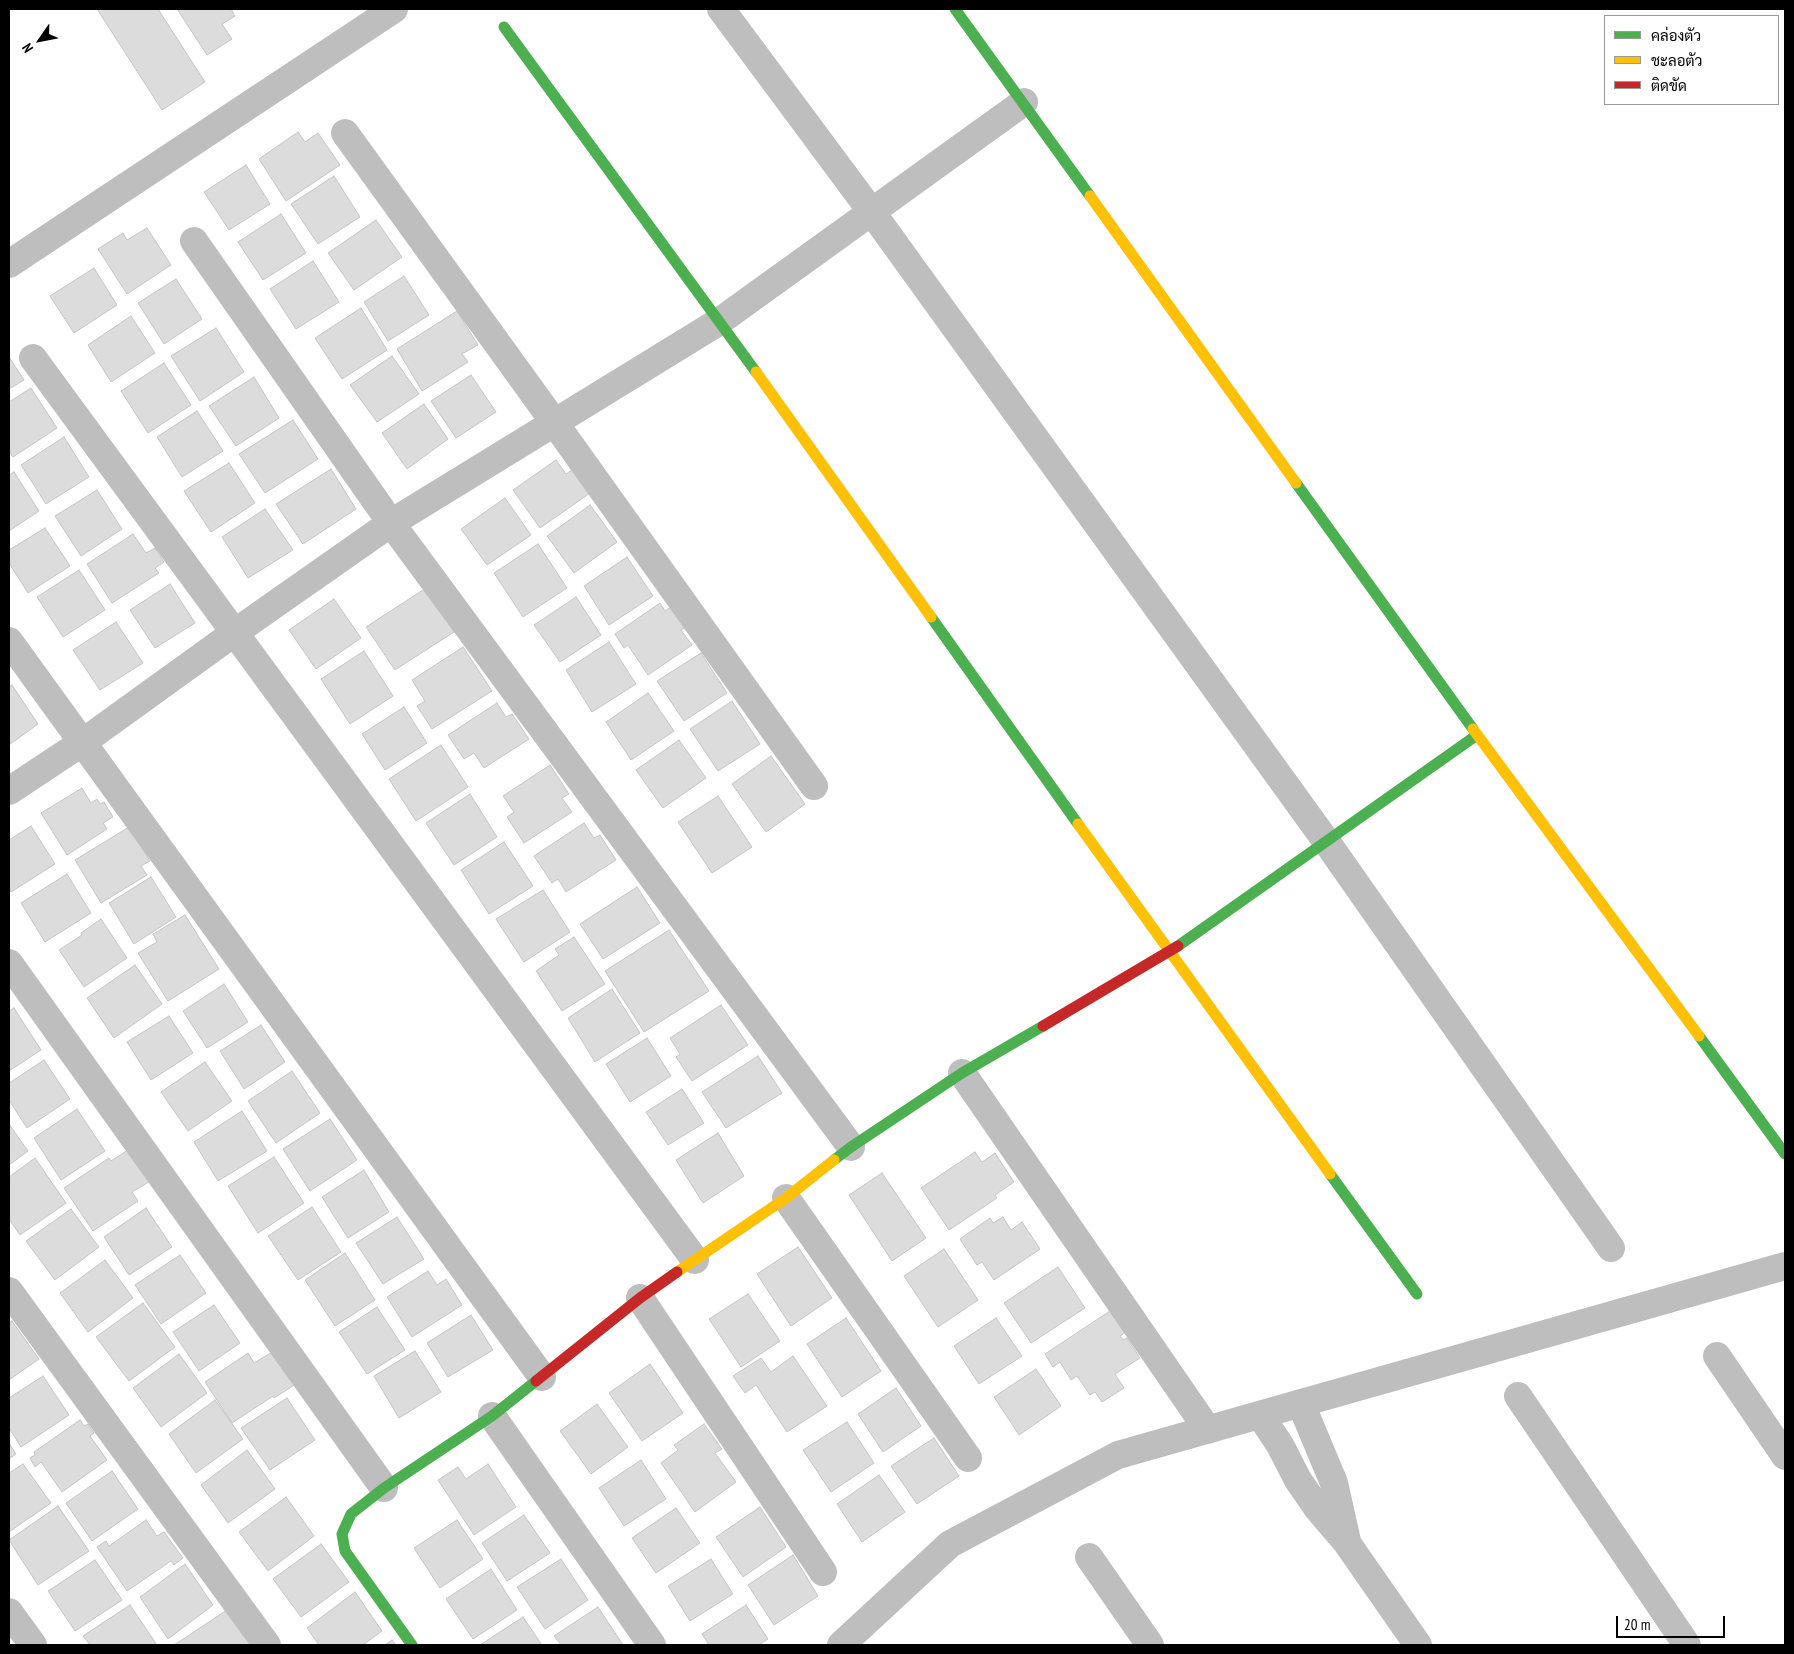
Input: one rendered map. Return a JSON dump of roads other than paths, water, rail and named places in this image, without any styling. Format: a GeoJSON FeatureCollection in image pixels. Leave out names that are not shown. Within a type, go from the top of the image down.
{"type":"FeatureCollection","features":[{"type":"Feature","properties":{"kind":"street"},"geometry":{"type":"LineString","coordinates":[[9,264],[394,9]]}},
{"type":"Feature","properties":{"kind":"street"},"geometry":{"type":"LineString","coordinates":[[721,9],[871,211],[1326,841],[1611,1248]]}},
{"type":"Feature","properties":{"kind":"street"},"geometry":{"type":"LineString","coordinates":[[955,9],[1024,102],[1477,735],[1785,1154]]}},
{"type":"Feature","properties":{"kind":"street"},"geometry":{"type":"LineString","coordinates":[[504,28],[720,321],[1170,952],[1417,1294]]}},
{"type":"Feature","properties":{"kind":"street"},"geometry":{"type":"LineString","coordinates":[[9,791],[83,742],[234,633],[391,524],[720,321],[1024,102]]}},
{"type":"Feature","properties":{"kind":"street"},"geometry":{"type":"LineString","coordinates":[[345,133],[814,786]]}},
{"type":"Feature","properties":{"kind":"street"},"geometry":{"type":"LineString","coordinates":[[194,241],[391,524],[851,1147]]}},
{"type":"Feature","properties":{"kind":"street"},"geometry":{"type":"LineString","coordinates":[[33,358],[695,1260]]}},
{"type":"Feature","properties":{"kind":"street"},"geometry":{"type":"LineString","coordinates":[[9,641],[542,1376]]}},
{"type":"Feature","properties":{"kind":"street"},"geometry":{"type":"LineString","coordinates":[[412,1645],[345,1551],[342,1534],[351,1514],[384,1488],[492,1416],[640,1298],[786,1198],[851,1147],[962,1073],[1170,952],[1477,735]]}},
{"type":"Feature","properties":{"kind":"street"},"geometry":{"type":"LineString","coordinates":[[9,963],[384,1488]]}},
{"type":"Feature","properties":{"kind":"street"},"geometry":{"type":"LineString","coordinates":[[962,1073],[1208,1430]]}},
{"type":"Feature","properties":{"kind":"street"},"geometry":{"type":"LineString","coordinates":[[786,1198],[968,1458]]}},
{"type":"Feature","properties":{"kind":"street"},"geometry":{"type":"LineString","coordinates":[[841,1645],[950,1544],[1118,1455],[1785,1266]]}},
{"type":"Feature","properties":{"kind":"street"},"geometry":{"type":"LineString","coordinates":[[9,1291],[267,1645]]}},
{"type":"Feature","properties":{"kind":"street"},"geometry":{"type":"LineString","coordinates":[[640,1298],[823,1572]]}},
{"type":"Feature","properties":{"kind":"street"},"geometry":{"type":"LineString","coordinates":[[1717,1356],[1785,1456]]}},
{"type":"Feature","properties":{"kind":"street"},"geometry":{"type":"LineString","coordinates":[[1518,1396],[1687,1645]]}},
{"type":"Feature","properties":{"kind":"street"},"geometry":{"type":"LineString","coordinates":[[1301,1404],[1334,1483],[1347,1543]]}},
{"type":"Feature","properties":{"kind":"street"},"geometry":{"type":"LineString","coordinates":[[1260,1415],[1280,1445],[1298,1480],[1318,1509],[1347,1543],[1418,1645]]}},
{"type":"Feature","properties":{"kind":"street"},"geometry":{"type":"LineString","coordinates":[[492,1416],[652,1645]]}},
{"type":"Feature","properties":{"kind":"street"},"geometry":{"type":"LineString","coordinates":[[1088,1557],[1150,1645]]}},
{"type":"Feature","properties":{"kind":"street"},"geometry":{"type":"LineString","coordinates":[[9,1612],[33,1645]]}}]}
